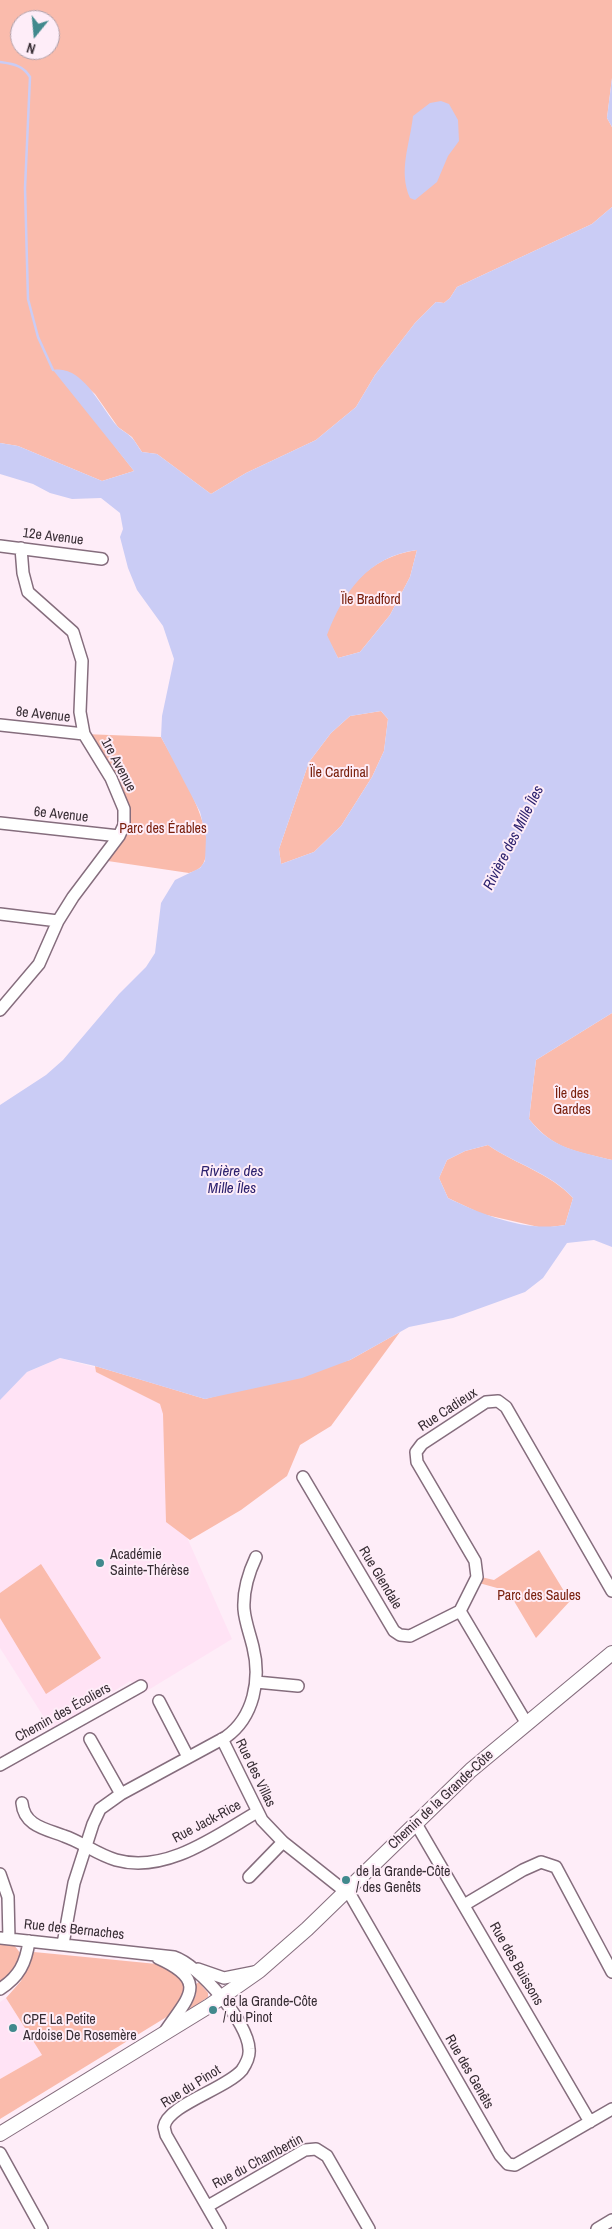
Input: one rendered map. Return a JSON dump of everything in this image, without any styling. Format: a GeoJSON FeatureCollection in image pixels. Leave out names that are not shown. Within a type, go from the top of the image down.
{"type":"FeatureCollection","features":[{"type":"Feature","properties":{"kind":"main road","name":"Chemin de la Grande-Côte"},"geometry":{"type":"LineString","coordinates":[[0,2134],[221,1998],[259,1971],[483,1760],[612,1653]]}},
{"type":"Feature","properties":{"kind":"street","name":"12e Avenue"},"geometry":{"type":"LineString","coordinates":[[0,546],[102,558]]}},
{"type":"Feature","properties":{"kind":"street","name":"1re Avenue"},"geometry":{"type":"LineString","coordinates":[[0,1010],[39,964],[58,921],[73,897],[119,836],[124,825],[124,809],[111,778],[84,734],[80,712],[82,661],[73,632],[28,592],[22,573],[21,548]]}},
{"type":"Feature","properties":{"kind":"street","name":"8e Avenue"},"geometry":{"type":"LineString","coordinates":[[0,725],[84,734]]}},
{"type":"Feature","properties":{"kind":"street","name":"6e Avenue"},"geometry":{"type":"LineString","coordinates":[[0,823],[119,836]]}},
{"type":"Feature","properties":{"kind":"street"},"geometry":{"type":"LineString","coordinates":[[0,914],[58,921]]}},
{"type":"Feature","properties":{"kind":"street","name":"Rue Cadieux"},"geometry":{"type":"LineString","coordinates":[[460,1611],[476,1580],[477,1565],[417,1462],[416,1454],[422,1444],[490,1400],[498,1401],[506,1407],[612,1591]]}},
{"type":"Feature","properties":{"kind":"street","name":"Rue Glendale"},"geometry":{"type":"LineString","coordinates":[[302,1477],[396,1632],[403,1636],[410,1636],[460,1611]]}},
{"type":"Feature","properties":{"kind":"street","name":"Rue des Villas"},"geometry":{"type":"LineString","coordinates":[[63,1944],[70,1898],[98,1812],[121,1794],[233,1732],[243,1719],[252,1701],[256,1682],[256,1659],[244,1606],[247,1578],[256,1557]]}},
{"type":"Feature","properties":{"kind":"street"},"geometry":{"type":"LineString","coordinates":[[460,1611],[527,1724]]}},
{"type":"Feature","properties":{"kind":"street"},"geometry":{"type":"LineString","coordinates":[[256,1682],[298,1686]]}},
{"type":"Feature","properties":{"kind":"street","name":"Chemin des Écoliers"},"geometry":{"type":"LineString","coordinates":[[0,1765],[142,1686]]}},
{"type":"Feature","properties":{"kind":"street"},"geometry":{"type":"LineString","coordinates":[[159,1701],[188,1757]]}},
{"type":"Feature","properties":{"kind":"street","name":"Rue des Villas"},"geometry":{"type":"LineString","coordinates":[[222,1739],[257,1812],[283,1842],[345,1892]]}},
{"type":"Feature","properties":{"kind":"street"},"geometry":{"type":"LineString","coordinates":[[90,1740],[121,1794]]}},
{"type":"Feature","properties":{"kind":"street"},"geometry":{"type":"LineString","coordinates":[[22,1803],[23,1813],[30,1822],[76,1840],[86,1847]]}},
{"type":"Feature","properties":{"kind":"street","name":"Rue Jack-Rice"},"geometry":{"type":"LineString","coordinates":[[86,1847],[96,1853],[122,1862],[140,1863],[156,1861],[203,1843],[257,1812]]}},
{"type":"Feature","properties":{"kind":"street","name":"Rue des Buissons"},"geometry":{"type":"LineString","coordinates":[[416,1822],[590,2122]]}},
{"type":"Feature","properties":{"kind":"street"},"geometry":{"type":"LineString","coordinates":[[249,1877],[283,1842]]}},
{"type":"Feature","properties":{"kind":"street"},"geometry":{"type":"LineString","coordinates":[[464,1905],[523,1870],[541,1862],[556,1867],[612,1972]]}},
{"type":"Feature","properties":{"kind":"street"},"geometry":{"type":"LineString","coordinates":[[0,1874],[8,1897],[5,1938]]}},
{"type":"Feature","properties":{"kind":"street","name":"Rue des Genêts"},"geometry":{"type":"LineString","coordinates":[[345,1892],[351,1896],[360,1911],[500,2155],[508,2164],[515,2165],[612,2109]]}},
{"type":"Feature","properties":{"kind":"street","name":"Rue des Bernaches"},"geometry":{"type":"LineString","coordinates":[[5,1938],[145,1952],[174,1957],[224,1978],[259,1971]]}},
{"type":"Feature","properties":{"kind":"street"},"geometry":{"type":"LineString","coordinates":[[0,1989],[19,1973],[25,1960],[29,1941]]}},
{"type":"Feature","properties":{"kind":"street","name":"Rue des Bernaches"},"geometry":{"type":"LineString","coordinates":[[145,1952],[178,1968],[184,1973],[188,1983],[189,1994],[186,2004],[164,2033]]}},
{"type":"Feature","properties":{"kind":"street","name":"Rue des Bernaches"},"geometry":{"type":"LineString","coordinates":[[194,1967],[221,1998]]}},
{"type":"Feature","properties":{"kind":"street","name":"Rue du Pinot"},"geometry":{"type":"LineString","coordinates":[[220,2229],[166,2135],[164,2128],[170,2115],[232,2079],[247,2062],[248,2041],[221,1998]]}},
{"type":"Feature","properties":{"kind":"street","name":"Rue du Chambertin"},"geometry":{"type":"LineString","coordinates":[[208,2206],[305,2150],[316,2149],[327,2156],[368,2229]]}},
{"type":"Feature","properties":{"kind":"street"},"geometry":{"type":"LineString","coordinates":[[0,2153],[42,2229]]}},
{"type":"Feature","properties":{"kind":"street"},"geometry":{"type":"LineString","coordinates":[[597,2229],[612,2220]]}},
{"type":"Feature","properties":{"kind":"shaded area","name":"Académie Sainte-Thérèse"},"geometry":{"type":"Polygon","coordinates":[[[60,1358],[177,1389],[174,1508],[232,1639],[145,1692],[130,1681],[52,1730],[0,1648],[0,1398],[27,1372],[60,1358]]]}},
{"type":"Feature","properties":{"kind":"shaded area","name":"CPE La Petite Ardoise De Rosemère"},"geometry":{"type":"Polygon","coordinates":[[[6,1998],[42,2055],[0,2079],[0,2002],[6,1998]]]}},
{"type":"Feature","properties":{"kind":"green space"},"geometry":{"type":"Polygon","coordinates":[[[0,0],[612,0],[612,78],[607,118],[612,127],[612,207],[592,224],[457,287],[450,298],[444,303],[436,302],[415,323],[375,375],[356,407],[316,440],[246,473],[211,494],[157,454],[142,452],[132,437],[118,427],[95,394],[74,375],[116,448],[134,471],[102,481],[18,446],[0,443],[0,0]]]}},
{"type":"Feature","properties":{"kind":"green space","name":"Ïle Bradford"},"geometry":{"type":"Polygon","coordinates":[[[417,550],[410,577],[390,615],[360,652],[338,658],[326,635],[349,590],[359,579],[384,560],[417,550]]]}},
{"type":"Feature","properties":{"kind":"green space","name":"Ïle Cardinal"},"geometry":{"type":"Polygon","coordinates":[[[381,711],[388,719],[384,751],[372,777],[341,826],[314,852],[281,864],[279,849],[309,762],[331,733],[350,716],[381,711]]]}},
{"type":"Feature","properties":{"kind":"green space","name":"Parc des Érables"},"geometry":{"type":"Polygon","coordinates":[[[84,734],[161,737],[194,799],[201,817],[206,834],[207,849],[204,862],[200,868],[189,873],[101,860],[119,836],[124,809],[84,734]]]}},
{"type":"Feature","properties":{"kind":"green space","name":"Île des Gardes"},"geometry":{"type":"Polygon","coordinates":[[[612,1013],[612,1160],[566,1148],[547,1137],[529,1119],[536,1060],[612,1013]]]}},
{"type":"Feature","properties":{"kind":"green space"},"geometry":{"type":"Polygon","coordinates":[[[488,1145],[543,1175],[564,1189],[573,1198],[565,1225],[543,1228],[482,1214],[448,1198],[439,1178],[447,1160],[465,1151],[488,1145]]]}},
{"type":"Feature","properties":{"kind":"green space"},"geometry":{"type":"Polygon","coordinates":[[[400,1332],[331,1426],[300,1445],[287,1476],[241,1510],[190,1540],[166,1522],[163,1414],[160,1404],[96,1372],[95,1366],[205,1399],[350,1360],[400,1332]]]}},
{"type":"Feature","properties":{"kind":"green space","name":"Parc des Saules"},"geometry":{"type":"Polygon","coordinates":[[[539,1550],[570,1601],[536,1638],[508,1591],[479,1583],[481,1577],[494,1580],[539,1550]]]}},
{"type":"Feature","properties":{"kind":"green space"},"geometry":{"type":"Polygon","coordinates":[[[41,1564],[101,1658],[46,1694],[0,1618],[0,1593],[41,1564]]]}},
{"type":"Feature","properties":{"kind":"green space"},"geometry":{"type":"Polygon","coordinates":[[[0,1942],[14,1945],[21,1954],[17,1969],[0,1983],[0,1942]]]}},
{"type":"Feature","properties":{"kind":"green space"},"geometry":{"type":"Polygon","coordinates":[[[34,1952],[157,1964],[181,1976],[185,1987],[178,2010],[0,2119],[0,2079],[42,2055],[6,1998],[21,1981],[34,1952]]]}},
{"type":"Feature","properties":{"kind":"green space"},"geometry":{"type":"Polygon","coordinates":[[[199,1982],[208,1993],[208,1997],[189,2010],[196,1995],[196,1984],[199,1982]]]}},
{"type":"Feature","properties":{"kind":"water"},"geometry":{"type":"Polygon","coordinates":[[[612,78],[612,127],[607,118],[612,78]]]}},
{"type":"Feature","properties":{"kind":"water"},"geometry":{"type":"Polygon","coordinates":[[[441,101],[449,104],[458,120],[459,141],[448,156],[437,182],[415,200],[410,198],[405,178],[406,157],[413,116],[430,103],[441,101]]]}},
{"type":"Feature","properties":{"kind":"water","name":"Rivière des Mille Îles"},"geometry":{"type":"Polygon","coordinates":[[[612,207],[612,1013],[536,1060],[529,1119],[556,1143],[577,1151],[612,1160],[612,1247],[594,1240],[567,1243],[543,1278],[525,1292],[453,1318],[409,1327],[350,1360],[302,1378],[205,1399],[95,1366],[60,1358],[27,1372],[0,1400],[0,1105],[46,1075],[63,1060],[119,994],[146,967],[155,953],[161,903],[175,880],[200,868],[205,861],[206,837],[200,812],[161,737],[162,716],[174,659],[163,626],[137,590],[128,568],[120,537],[123,529],[120,513],[101,498],[72,499],[50,493],[33,484],[0,474],[0,443],[18,446],[102,481],[134,471],[53,370],[64,370],[74,374],[83,381],[118,427],[132,438],[142,452],[157,454],[211,494],[246,473],[316,440],[356,407],[375,375],[415,323],[436,302],[444,303],[450,298],[457,287],[592,224],[612,207]],[[417,550],[400,554],[371,568],[350,591],[333,620],[327,635],[338,658],[360,652],[390,615],[410,577],[417,550]],[[381,711],[350,716],[331,733],[309,762],[279,849],[281,864],[314,852],[341,826],[372,777],[384,751],[388,719],[381,711]],[[488,1145],[465,1151],[447,1160],[439,1178],[448,1198],[490,1216],[520,1224],[550,1227],[565,1225],[573,1198],[564,1189],[544,1175],[488,1145]]]}},
{"type":"Feature","properties":{"kind":"waterway"},"geometry":{"type":"LineString","coordinates":[[0,62],[13,64],[24,70],[30,77],[25,188],[28,299],[38,337],[53,370]]}},
{"type":"Feature","properties":{"kind":"place","name":"Académie Sainte-Thérèse"},"geometry":{"type":"Point","coordinates":[100,1563]}},
{"type":"Feature","properties":{"kind":"place","name":"de la Grande-Côte / des Genêts"},"geometry":{"type":"Point","coordinates":[346,1880]}},
{"type":"Feature","properties":{"kind":"place","name":"de la Grande-Côte / du Pinot"},"geometry":{"type":"Point","coordinates":[213,2010]}},
{"type":"Feature","properties":{"kind":"place","name":"CPE La Petite Ardoise De Rosemère"},"geometry":{"type":"Point","coordinates":[13,2028]}}]}
